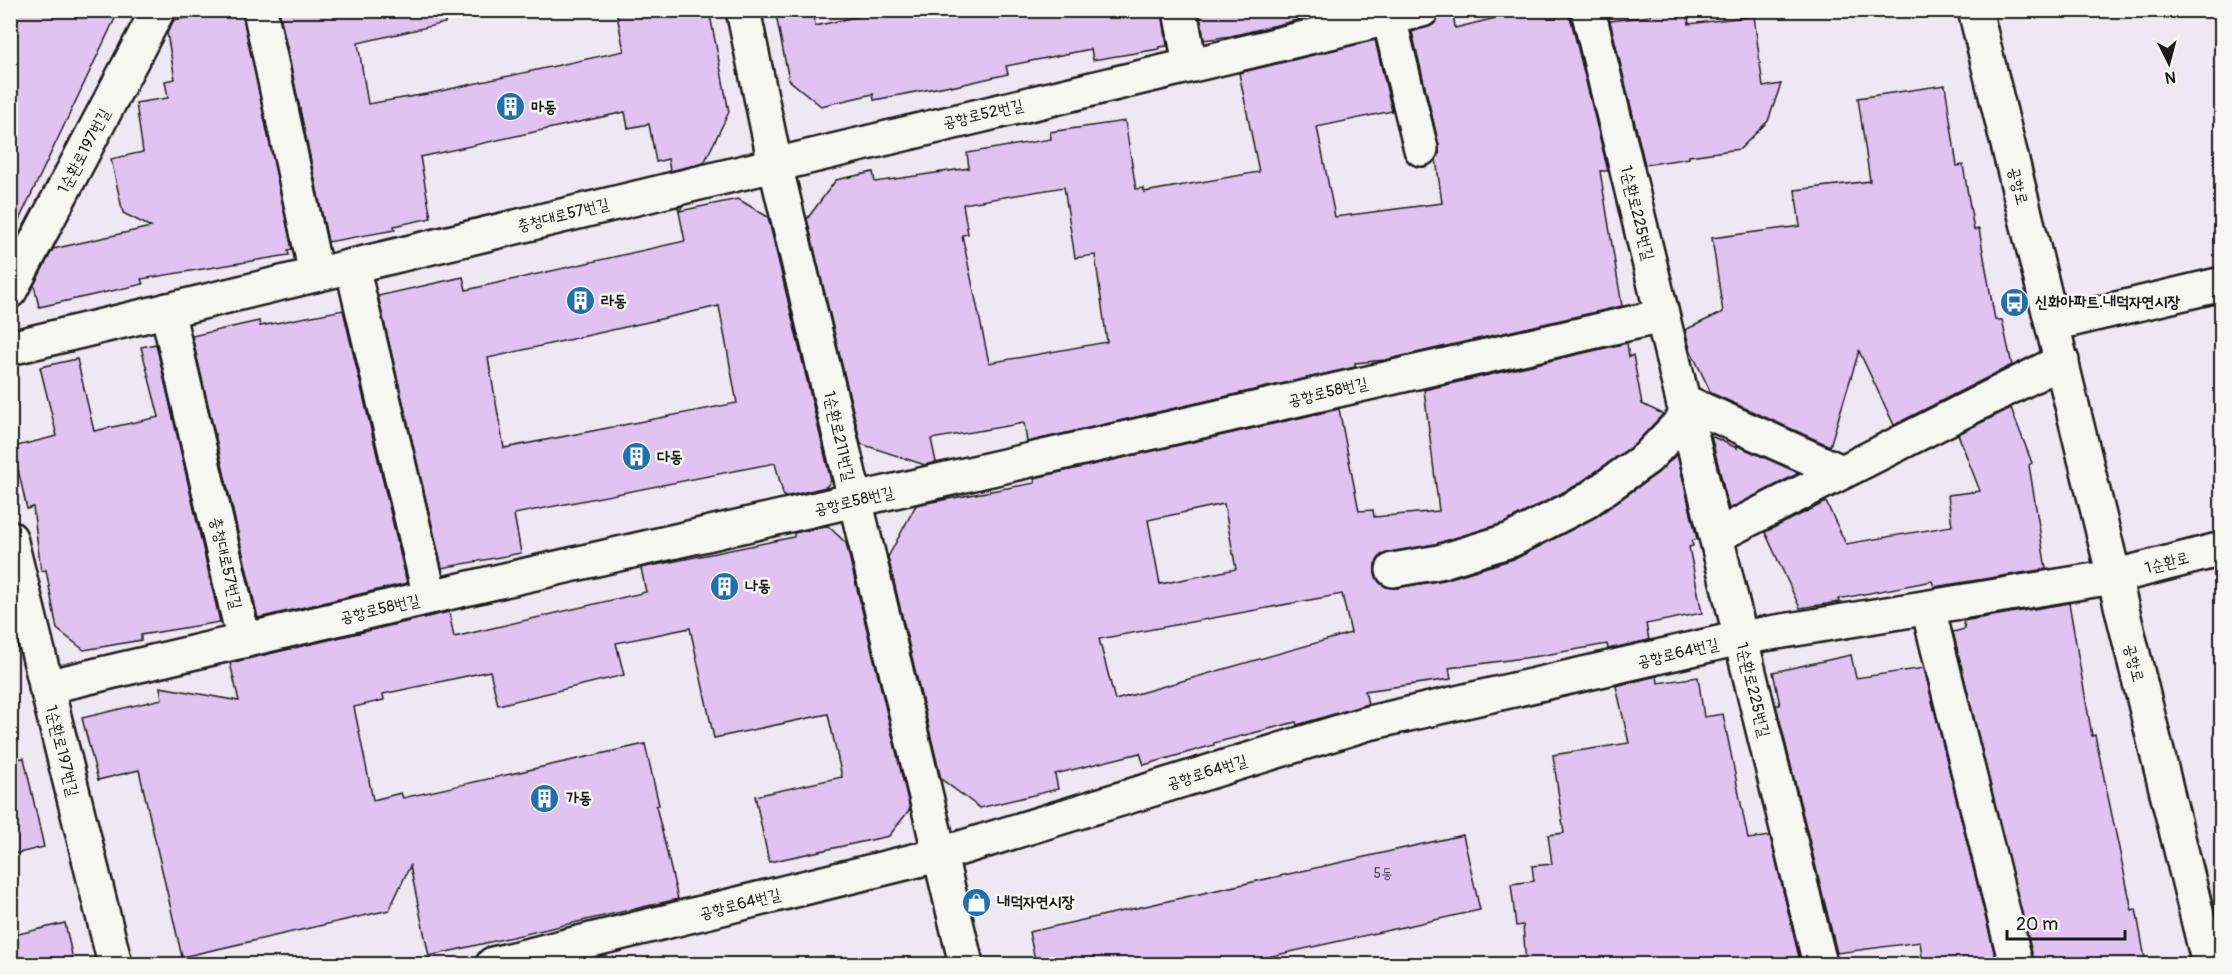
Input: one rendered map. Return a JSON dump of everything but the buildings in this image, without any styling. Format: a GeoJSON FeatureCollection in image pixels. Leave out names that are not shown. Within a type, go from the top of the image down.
{"type":"FeatureCollection","features":[{"type":"Feature","properties":{"kind":"street","name":"1순환로197번길"},"geometry":{"type":"LineString","coordinates":[[10,291],[158,10]]}},
{"type":"Feature","properties":{"kind":"street"},"geometry":{"type":"LineString","coordinates":[[260,10],[316,274]]}},
{"type":"Feature","properties":{"kind":"street","name":"1순환로211번길"},"geometry":{"type":"LineString","coordinates":[[743,10],[775,164],[938,855],[966,964]]}},
{"type":"Feature","properties":{"kind":"street"},"geometry":{"type":"LineString","coordinates":[[1180,10],[1190,65]]}},
{"type":"Feature","properties":{"kind":"street","name":"공항로52번길"},"geometry":{"type":"LineString","coordinates":[[775,164],[1190,65],[1382,16],[1422,10]]}},
{"type":"Feature","properties":{"kind":"street","name":"1순환로225번길"},"geometry":{"type":"LineString","coordinates":[[1588,10],[1820,964]]}},
{"type":"Feature","properties":{"kind":"street","name":"공항로"},"geometry":{"type":"LineString","coordinates":[[1975,10],[2113,578],[2210,964]]}},
{"type":"Feature","properties":{"kind":"street"},"geometry":{"type":"LineString","coordinates":[[1382,16],[1421,149]]}},
{"type":"Feature","properties":{"kind":"street","name":"충청대로57번길"},"geometry":{"type":"LineString","coordinates":[[10,348],[775,164]]}},
{"type":"Feature","properties":{"kind":"street"},"geometry":{"type":"LineString","coordinates":[[352,266],[430,597]]}},
{"type":"Feature","properties":{"kind":"street"},"geometry":{"type":"LineString","coordinates":[[2053,324],[2222,285]]}},
{"type":"Feature","properties":{"kind":"street","name":"충청대로57번길"},"geometry":{"type":"LineString","coordinates":[[167,310],[244,641]]}},
{"type":"Feature","properties":{"kind":"street","name":"공항로58번길"},"geometry":{"type":"LineString","coordinates":[[46,687],[1662,316]]}},
{"type":"Feature","properties":{"kind":"street"},"geometry":{"type":"LineString","coordinates":[[1716,536],[2062,361]]}},
{"type":"Feature","properties":{"kind":"street"},"geometry":{"type":"LineString","coordinates":[[1393,570],[1439,562],[1511,540],[1585,502],[1647,458],[1685,408],[1842,472]]}},
{"type":"Feature","properties":{"kind":"street","name":"1순환로197번길"},"geometry":{"type":"LineString","coordinates":[[10,537],[116,964]]}},
{"type":"Feature","properties":{"kind":"street","name":"1순환로"},"geometry":{"type":"LineString","coordinates":[[2113,578],[2222,549]]}},
{"type":"Feature","properties":{"kind":"street","name":"공항로64번길"},"geometry":{"type":"LineString","coordinates":[[494,964],[938,855],[1365,724],[1740,638],[2113,578]]}},
{"type":"Feature","properties":{"kind":"street"},"geometry":{"type":"LineString","coordinates":[[1928,608],[2016,964]]}},
{"type":"Feature","properties":{"kind":"place","name":"마동"},"geometry":{"type":"Point","coordinates":[510,107]}},
{"type":"Feature","properties":{"kind":"place","name":"라동"},"geometry":{"type":"Point","coordinates":[580,301]}},
{"type":"Feature","properties":{"kind":"place","name":"신화아파트.내덕자연시장"},"geometry":{"type":"Point","coordinates":[2014,302]}},
{"type":"Feature","properties":{"kind":"place","name":"다동"},"geometry":{"type":"Point","coordinates":[636,457]}},
{"type":"Feature","properties":{"kind":"place","name":"나동"},"geometry":{"type":"Point","coordinates":[724,586]}},
{"type":"Feature","properties":{"kind":"place","name":"가동"},"geometry":{"type":"Point","coordinates":[545,798]}},
{"type":"Feature","properties":{"kind":"place","name":"내덕자연시장"},"geometry":{"type":"Point","coordinates":[976,902]}}]}
